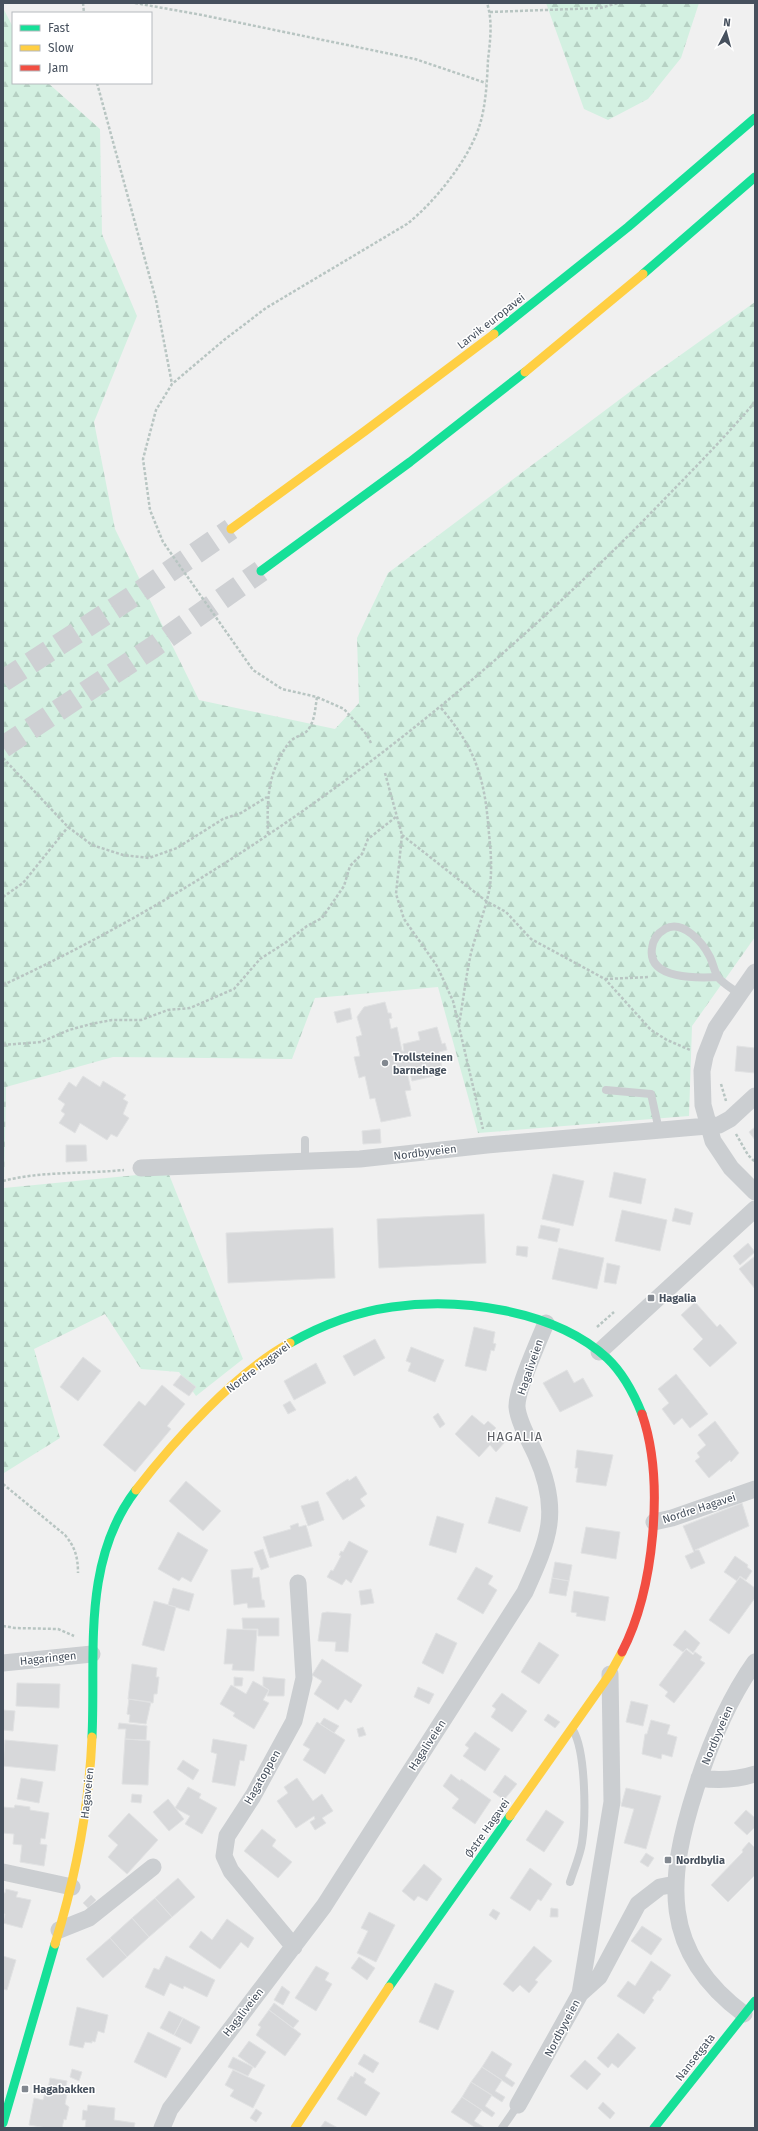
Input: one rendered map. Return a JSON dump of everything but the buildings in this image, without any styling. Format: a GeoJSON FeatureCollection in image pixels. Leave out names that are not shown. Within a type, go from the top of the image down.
{"type":"FeatureCollection","features":[{"type":"Feature","properties":{"kind":"main road","name":"Larvik europavei"},"geometry":{"type":"LineString","coordinates":[[231,529],[367,431],[461,360],[638,217],[755,118]]}},
{"type":"Feature","properties":{"kind":"main road"},"geometry":{"type":"LineString","coordinates":[[261,572],[414,459],[498,393],[678,244],[755,177]]}},
{"type":"Feature","properties":{"kind":"main road","name":"Nordre Hagavei"},"geometry":{"type":"LineString","coordinates":[[92,1654],[99,1577],[105,1547],[119,1514],[143,1481],[216,1400],[282,1347],[328,1324],[380,1308],[427,1304],[473,1306],[508,1312],[546,1323],[583,1338],[623,1375],[639,1405],[650,1440],[653,1472],[654,1522]]}},
{"type":"Feature","properties":{"kind":"main road","name":"Østre Hagavei"},"geometry":{"type":"LineString","coordinates":[[295,2128],[386,1992],[610,1674],[627,1642],[639,1611],[654,1522]]}},
{"type":"Feature","properties":{"kind":"main road","name":"Hagaveien"},"geometry":{"type":"LineString","coordinates":[[3,2124],[72,1887],[83,1831],[90,1773],[93,1714],[92,1654]]}},
{"type":"Feature","properties":{"kind":"main road","name":"Nansetgata"},"geometry":{"type":"LineString","coordinates":[[654,2128],[755,2001]]}},
{"type":"Feature","properties":{"kind":"street"},"geometry":{"type":"LineString","coordinates":[[753,1184],[731,1168],[713,1141],[702,1105],[702,1071],[705,1056],[716,1028],[755,972]]}},
{"type":"Feature","properties":{"kind":"street","name":"Nordbyveien"},"geometry":{"type":"LineString","coordinates":[[141,1168],[360,1159],[487,1144],[719,1125],[730,1119],[755,1096]]}},
{"type":"Feature","properties":{"kind":"street"},"geometry":{"type":"LineString","coordinates":[[599,1352],[755,1209]]}},
{"type":"Feature","properties":{"kind":"street","name":"Hagaliveien"},"geometry":{"type":"LineString","coordinates":[[162,2128],[170,2109],[324,1906],[520,1598],[539,1561],[547,1537],[550,1516],[549,1492],[546,1478],[525,1431],[517,1407],[522,1384],[546,1323]]}},
{"type":"Feature","properties":{"kind":"street","name":"Nordre Hagavei"},"geometry":{"type":"LineString","coordinates":[[654,1522],[672,1518],[755,1489]]}},
{"type":"Feature","properties":{"kind":"street","name":"Hagatoppen"},"geometry":{"type":"LineString","coordinates":[[294,1947],[231,1871],[224,1856],[228,1836],[253,1796],[294,1721],[304,1678],[298,1583]]}},
{"type":"Feature","properties":{"kind":"street","name":"Hagaringen"},"geometry":{"type":"LineString","coordinates":[[3,1663],[92,1654]]}},
{"type":"Feature","properties":{"kind":"street","name":"Nordbyveien"},"geometry":{"type":"LineString","coordinates":[[744,2014],[725,2000],[706,1980],[691,1955],[681,1931],[676,1908],[675,1884],[678,1850],[699,1778],[713,1738],[755,1662]]}},
{"type":"Feature","properties":{"kind":"street"},"geometry":{"type":"LineString","coordinates":[[580,1994],[612,1802],[610,1674]]}},
{"type":"Feature","properties":{"kind":"street"},"geometry":{"type":"LineString","coordinates":[[699,1778],[737,1780],[755,1774]]}},
{"type":"Feature","properties":{"kind":"street"},"geometry":{"type":"LineString","coordinates":[[59,1930],[89,1918],[153,1868]]}},
{"type":"Feature","properties":{"kind":"street"},"geometry":{"type":"LineString","coordinates":[[3,1872],[72,1887]]}},
{"type":"Feature","properties":{"kind":"street","name":"Nordbyveien"},"geometry":{"type":"LineString","coordinates":[[518,2105],[580,1994],[599,1977],[638,1904],[660,1887],[675,1884]]}},
{"type":"Feature","properties":{"kind":"lane"},"geometry":{"type":"LineString","coordinates":[[718,977],[691,979],[676,976],[662,969],[654,960],[651,952],[653,942],[659,933],[667,928],[677,927],[687,930],[710,956],[718,977],[739,994]]}},
{"type":"Feature","properties":{"kind":"lane"},"geometry":{"type":"LineString","coordinates":[[606,1090],[651,1094],[659,1130]]}},
{"type":"Feature","properties":{"kind":"lane"},"geometry":{"type":"LineString","coordinates":[[305,1140],[305,1161]]}},
{"type":"Feature","properties":{"kind":"lane"},"geometry":{"type":"LineString","coordinates":[[570,1882],[582,1844],[584,1822],[579,1746],[572,1728]]}},
{"type":"Feature","properties":{"kind":"lane","name":"Nordbyveien"},"geometry":{"type":"LineString","coordinates":[[502,2128],[518,2105]]}},
{"type":"Feature","properties":{"kind":"path"},"geometry":{"type":"LineString","coordinates":[[134,3],[218,18],[415,59],[486,84]]}},
{"type":"Feature","properties":{"kind":"path"},"geometry":{"type":"LineString","coordinates":[[371,743],[367,736],[344,710],[317,697],[282,689],[253,670],[164,542],[150,510],[143,459],[156,410],[172,384],[224,340],[266,308],[407,224],[425,210],[439,194],[468,150],[480,124],[490,42],[490,12],[487,3]]}},
{"type":"Feature","properties":{"kind":"path"},"geometry":{"type":"LineString","coordinates":[[490,12],[600,8],[618,3]]}},
{"type":"Feature","properties":{"kind":"path"},"geometry":{"type":"LineString","coordinates":[[97,84],[156,300],[172,384]]}},
{"type":"Feature","properties":{"kind":"path"},"geometry":{"type":"LineString","coordinates":[[3,986],[41,968],[176,893],[247,850],[380,757],[441,708],[598,567],[719,443],[755,402]]}},
{"type":"Feature","properties":{"kind":"path"},"geometry":{"type":"LineString","coordinates":[[268,835],[267,797],[277,762],[289,742],[306,732],[314,719],[317,697]]}},
{"type":"Feature","properties":{"kind":"path"},"geometry":{"type":"LineString","coordinates":[[441,708],[466,741],[479,767],[487,802],[490,845],[490,885],[471,953],[459,1027]]}},
{"type":"Feature","properties":{"kind":"path"},"geometry":{"type":"LineString","coordinates":[[3,758],[68,827],[92,845],[123,855],[149,858],[177,848],[223,819],[241,813],[267,797]]}},
{"type":"Feature","properties":{"kind":"path"},"geometry":{"type":"LineString","coordinates":[[385,773],[402,835],[396,894],[404,918],[437,966],[453,1001],[487,1144]]}},
{"type":"Feature","properties":{"kind":"path"},"geometry":{"type":"LineString","coordinates":[[3,1045],[41,1042],[69,1030],[112,1020],[141,1020],[168,1010],[190,1008],[234,989],[260,959],[286,943],[307,926],[322,918],[344,886],[350,866],[362,854],[368,840],[397,816]]}},
{"type":"Feature","properties":{"kind":"path"},"geometry":{"type":"LineString","coordinates":[[3,897],[23,883],[68,827]]}},
{"type":"Feature","properties":{"kind":"path"},"geometry":{"type":"LineString","coordinates":[[402,835],[486,901],[506,912],[531,939],[605,979],[651,1030],[667,1040],[705,1056]]}},
{"type":"Feature","properties":{"kind":"path"},"geometry":{"type":"LineString","coordinates":[[605,979],[676,976]]}},
{"type":"Feature","properties":{"kind":"path"},"geometry":{"type":"LineString","coordinates":[[3,1181],[21,1176],[88,1174],[141,1168]]}},
{"type":"Feature","properties":{"kind":"path"},"geometry":{"type":"LineString","coordinates":[[3,1484],[65,1535],[72,1543],[78,1562],[78,1580]]}},
{"type":"Feature","properties":{"kind":"path"},"geometry":{"type":"LineString","coordinates":[[3,1626],[58,1630],[76,1637],[76,1632]]}},
{"type":"Feature","properties":{"kind":"green space"},"geometry":{"type":"Polygon","coordinates":[[[546,3],[699,3],[681,58],[648,99],[608,120],[584,109],[546,3]]]}},
{"type":"Feature","properties":{"kind":"green space"},"geometry":{"type":"Polygon","coordinates":[[[3,8],[12,25],[12,84],[49,84],[100,129],[102,234],[137,316],[94,422],[115,529],[199,700],[335,729],[359,703],[357,638],[388,573],[651,376],[755,302],[755,937],[692,1026],[689,1116],[478,1133],[438,987],[315,998],[292,1059],[113,1057],[6,1087],[4,1188],[168,1172],[243,1359],[196,1396],[179,1372],[141,1369],[105,1314],[34,1349],[60,1438],[4,1473],[3,8]]]}},
{"type":"Feature","properties":{"kind":"tunnel"},"geometry":{"type":"LineString","coordinates":[[3,681],[138,593],[231,529]]}},
{"type":"Feature","properties":{"kind":"tunnel"},"geometry":{"type":"LineString","coordinates":[[3,747],[152,648],[261,571]]}},
{"type":"Feature","properties":{"kind":"traffic: fast"},"geometry":{"type":"LineString","coordinates":[[494,334],[628,227],[755,118]]}},
{"type":"Feature","properties":{"kind":"traffic: fast"},"geometry":{"type":"LineString","coordinates":[[643,274],[755,177]]}},
{"type":"Feature","properties":{"kind":"traffic: fast"},"geometry":{"type":"LineString","coordinates":[[261,571],[410,462],[525,372]]}},
{"type":"Feature","properties":{"kind":"traffic: fast"},"geometry":{"type":"LineString","coordinates":[[290,1343],[314,1330],[340,1320],[365,1312],[392,1307],[419,1304],[447,1304],[476,1306],[506,1311],[534,1318],[561,1328],[586,1342],[607,1358],[618,1370],[632,1391],[642,1414]]}},
{"type":"Feature","properties":{"kind":"traffic: fast"},"geometry":{"type":"LineString","coordinates":[[92,1737],[93,1641],[99,1578],[106,1547],[118,1518],[136,1490]]}},
{"type":"Feature","properties":{"kind":"traffic: fast"},"geometry":{"type":"LineString","coordinates":[[389,1987],[510,1816]]}},
{"type":"Feature","properties":{"kind":"traffic: fast"},"geometry":{"type":"LineString","coordinates":[[3,2123],[55,1944]]}},
{"type":"Feature","properties":{"kind":"traffic: fast"},"geometry":{"type":"LineString","coordinates":[[654,2128],[755,2001]]}},
{"type":"Feature","properties":{"kind":"traffic: slow"},"geometry":{"type":"LineString","coordinates":[[525,372],[643,274]]}},
{"type":"Feature","properties":{"kind":"traffic: slow"},"geometry":{"type":"LineString","coordinates":[[231,529],[494,334]]}},
{"type":"Feature","properties":{"kind":"traffic: slow"},"geometry":{"type":"LineString","coordinates":[[136,1490],[168,1451],[207,1409],[248,1371],[290,1343]]}},
{"type":"Feature","properties":{"kind":"traffic: slow"},"geometry":{"type":"LineString","coordinates":[[510,1816],[610,1674],[622,1652]]}},
{"type":"Feature","properties":{"kind":"traffic: slow"},"geometry":{"type":"LineString","coordinates":[[55,1944],[69,1893],[85,1816],[92,1737]]}},
{"type":"Feature","properties":{"kind":"traffic: slow"},"geometry":{"type":"LineString","coordinates":[[295,2128],[389,1987]]}},
{"type":"Feature","properties":{"kind":"traffic: jam"},"geometry":{"type":"LineString","coordinates":[[622,1652],[633,1627],[642,1598],[653,1535],[653,1471],[649,1441],[642,1414]]}},
{"type":"Feature","properties":{"kind":"place","name":"Trollsteinen barnehage"},"geometry":{"type":"Point","coordinates":[385,1063]}},
{"type":"Feature","properties":{"kind":"place","name":"Hagalia"},"geometry":{"type":"Point","coordinates":[651,1298]}},
{"type":"Feature","properties":{"kind":"place","name":"Nordbylia"},"geometry":{"type":"Point","coordinates":[668,1860]}},
{"type":"Feature","properties":{"kind":"place","name":"Hagabakken"},"geometry":{"type":"Point","coordinates":[25,2089]}},
{"type":"Feature","properties":{"kind":"district","name":"HAGALIA"},"geometry":{"type":"Point","coordinates":[515,1436]}}]}
